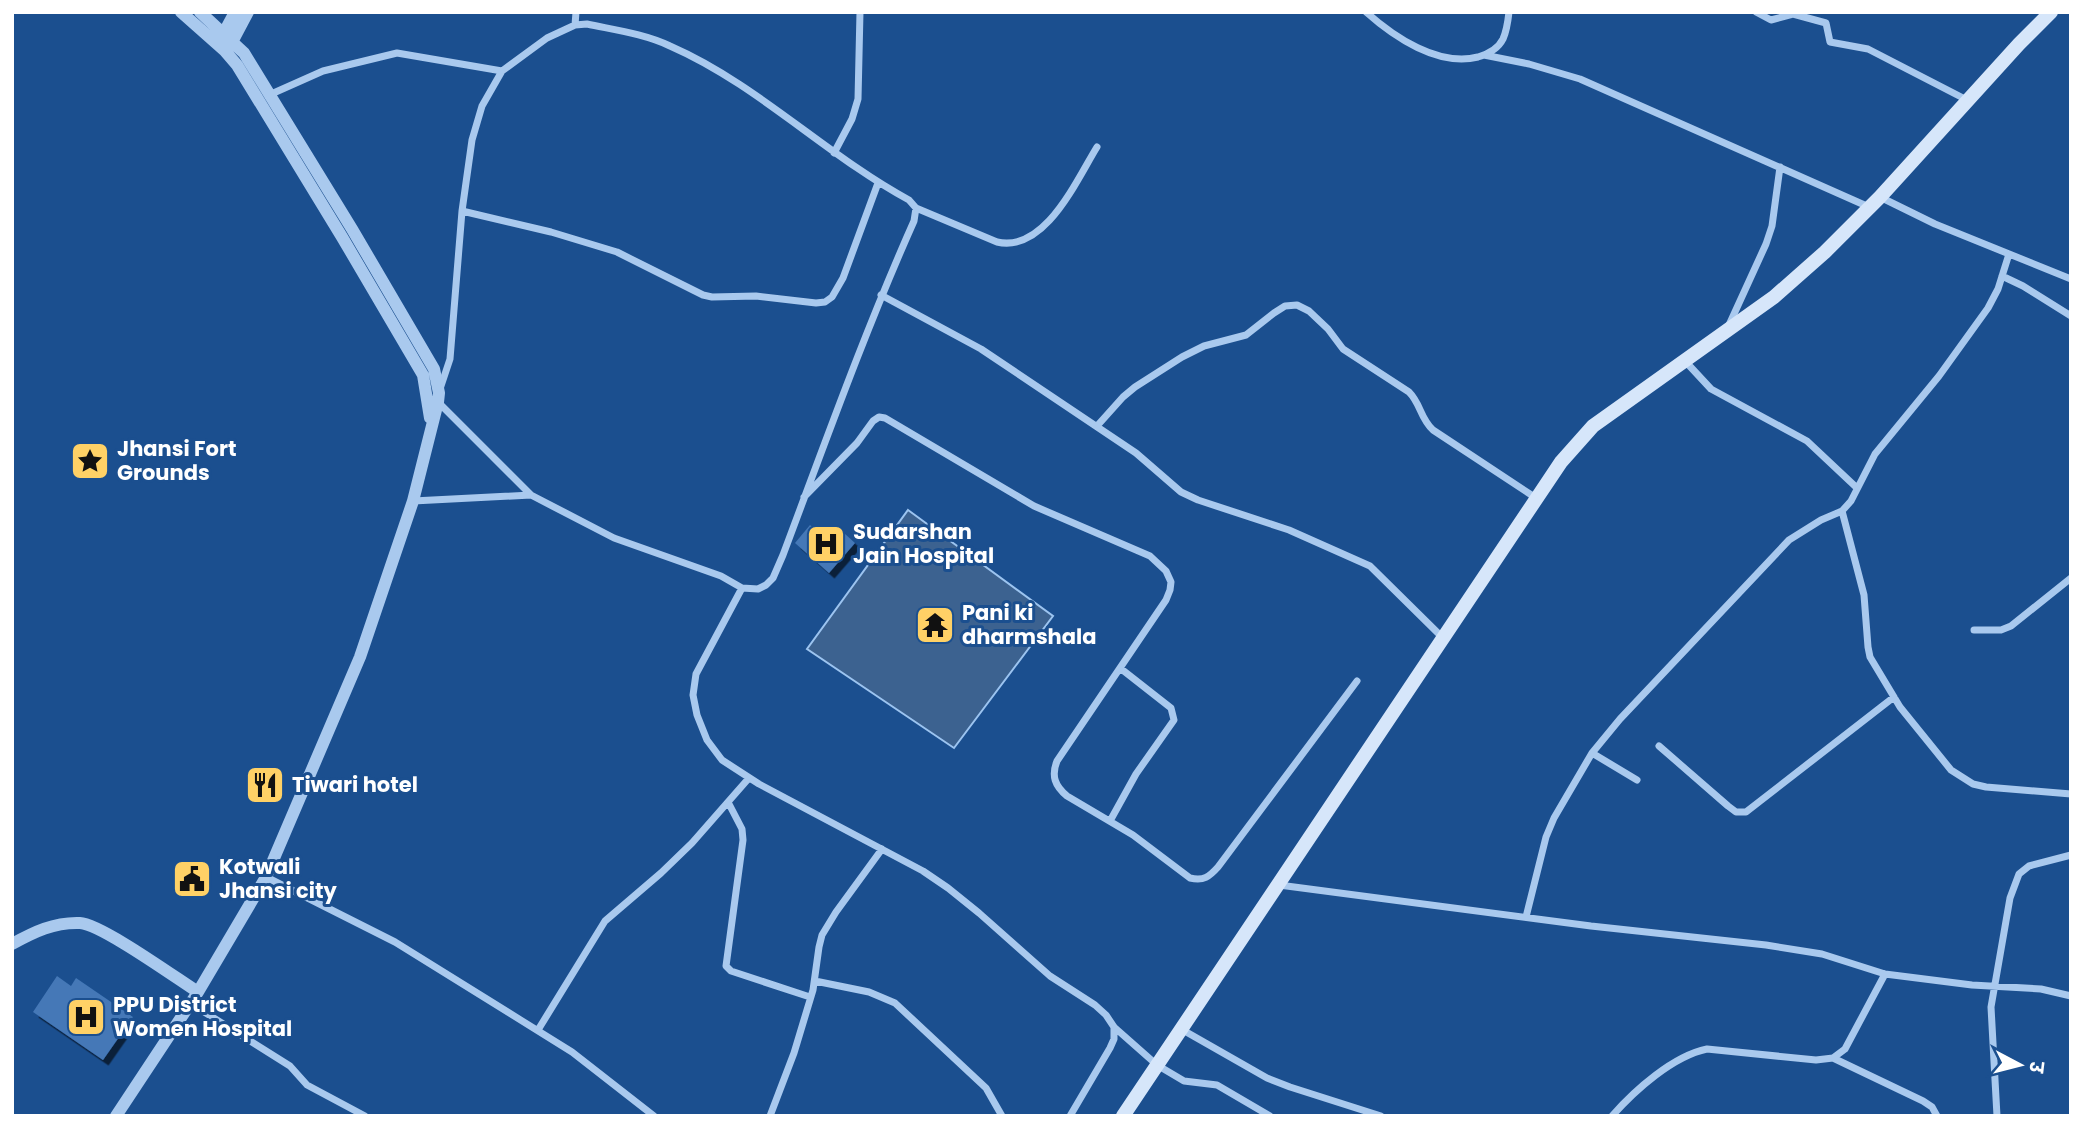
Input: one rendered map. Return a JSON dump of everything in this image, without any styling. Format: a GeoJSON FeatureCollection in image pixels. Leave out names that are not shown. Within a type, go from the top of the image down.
{"type":"FeatureCollection","features":[{"type":"Feature","properties":{"kind":"main road"},"geometry":{"type":"LineString","coordinates":[[1123,1116],[1561,461],[1592,426],[1784,288],[1825,252],[1875,202],[2051,12]]}},
{"type":"Feature","properties":{"kind":"street"},"geometry":{"type":"LineString","coordinates":[[181,12],[244,53],[352,229],[433,369],[438,398],[531,495],[614,538],[721,576],[742,588],[758,589],[773,578],[881,295],[914,221],[916,208]]}},
{"type":"Feature","properties":{"kind":"street"},"geometry":{"type":"LineString","coordinates":[[200,12],[225,42],[423,375],[431,429]]}},
{"type":"Feature","properties":{"kind":"street"},"geometry":{"type":"LineString","coordinates":[[225,42],[234,12]]}},
{"type":"Feature","properties":{"kind":"street"},"geometry":{"type":"LineString","coordinates":[[225,42],[248,12]]}},
{"type":"Feature","properties":{"kind":"street"},"geometry":{"type":"LineString","coordinates":[[575,25],[576,12]]}},
{"type":"Feature","properties":{"kind":"street"},"geometry":{"type":"LineString","coordinates":[[834,153],[852,119],[858,99],[860,12]]}},
{"type":"Feature","properties":{"kind":"street"},"geometry":{"type":"LineString","coordinates":[[1366,12],[1418,47],[1439,56],[1456,59],[1469,59],[1495,49],[1502,40],[1509,12]]}},
{"type":"Feature","properties":{"kind":"street"},"geometry":{"type":"LineString","coordinates":[[1756,12],[1771,20],[1793,14],[1826,23],[1830,42],[1868,48],[1967,101]]}},
{"type":"Feature","properties":{"kind":"street"},"geometry":{"type":"LineString","coordinates":[[116,1116],[194,998],[266,877],[360,657],[414,501],[447,370],[451,352],[462,211],[472,140],[482,106],[502,71],[547,38],[575,25],[587,24],[669,45],[755,95],[834,153],[913,203],[916,208],[1010,245],[1023,242],[1052,218],[1097,147]]}},
{"type":"Feature","properties":{"kind":"street"},"geometry":{"type":"LineString","coordinates":[[269,95],[323,71],[397,53],[502,71]]}},
{"type":"Feature","properties":{"kind":"street"},"geometry":{"type":"LineString","coordinates":[[1483,55],[1529,64],[1580,79],[1780,167],[1935,224],[2071,279]]}},
{"type":"Feature","properties":{"kind":"street"},"geometry":{"type":"LineString","coordinates":[[1725,332],[1747,288],[1772,226],[1780,167]]}},
{"type":"Feature","properties":{"kind":"street"},"geometry":{"type":"LineString","coordinates":[[462,211],[551,232],[617,252],[703,295],[756,296],[816,303],[825,302],[832,297],[843,278],[878,183]]}},
{"type":"Feature","properties":{"kind":"street"},"geometry":{"type":"LineString","coordinates":[[1526,917],[1546,837],[1554,818],[1592,753],[1620,719],[1789,540],[1821,520],[1842,511],[1852,501],[1875,454],[1977,325],[1998,289],[2009,254]]}},
{"type":"Feature","properties":{"kind":"street"},"geometry":{"type":"LineString","coordinates":[[2002,276],[2071,316]]}},
{"type":"Feature","properties":{"kind":"street"},"geometry":{"type":"LineString","coordinates":[[881,295],[981,349],[1136,453],[1181,492],[1289,530],[1370,566],[1443,639]]}},
{"type":"Feature","properties":{"kind":"street"},"geometry":{"type":"LineString","coordinates":[[1097,426],[1135,387],[1182,357],[1204,346],[1246,335],[1285,306],[1297,305],[1309,311],[1328,329],[1343,349],[1415,398],[1425,422],[1433,430],[1537,498]]}},
{"type":"Feature","properties":{"kind":"street"},"geometry":{"type":"LineString","coordinates":[[1685,360],[1711,389],[1807,441],[1857,488]]}},
{"type":"Feature","properties":{"kind":"street"},"geometry":{"type":"LineString","coordinates":[[804,498],[873,422],[878,418],[885,418],[1034,506],[1150,556],[1166,571],[1171,582],[1166,600],[1057,761],[1054,770],[1059,789],[1155,850],[1190,878],[1199,880],[1208,877],[1357,681]]}},
{"type":"Feature","properties":{"kind":"street"},"geometry":{"type":"LineString","coordinates":[[414,501],[531,495]]}},
{"type":"Feature","properties":{"kind":"street"},"geometry":{"type":"LineString","coordinates":[[1842,511],[1864,595],[1867,647],[1874,664],[1894,697],[1951,770],[1973,783],[2001,790],[2071,794]]}},
{"type":"Feature","properties":{"kind":"street"},"geometry":{"type":"LineString","coordinates":[[1973,630],[2001,630],[2011,626],[2071,578]]}},
{"type":"Feature","properties":{"kind":"street"},"geometry":{"type":"LineString","coordinates":[[742,588],[696,674],[693,695],[697,715],[707,740],[722,760],[749,778],[923,871],[948,888],[1040,968],[1095,1005],[1114,1027],[1157,1065],[1184,1081],[1217,1085],[1270,1116]]}},
{"type":"Feature","properties":{"kind":"street"},"geometry":{"type":"LineString","coordinates":[[1110,821],[1136,774],[1174,720],[1171,708],[1120,668]]}},
{"type":"Feature","properties":{"kind":"street"},"geometry":{"type":"LineString","coordinates":[[1659,746],[1728,806],[1736,812],[1746,812],[1894,697]]}},
{"type":"Feature","properties":{"kind":"street"},"geometry":{"type":"LineString","coordinates":[[1592,753],[1637,780]]}},
{"type":"Feature","properties":{"kind":"street"},"geometry":{"type":"LineString","coordinates":[[538,1030],[605,921],[661,873],[749,778]]}},
{"type":"Feature","properties":{"kind":"street"},"geometry":{"type":"LineString","coordinates":[[728,802],[742,829],[743,840],[726,967],[810,997]]}},
{"type":"Feature","properties":{"kind":"street"},"geometry":{"type":"LineString","coordinates":[[770,1116],[794,1053],[815,981],[822,934],[882,849]]}},
{"type":"Feature","properties":{"kind":"street"},"geometry":{"type":"LineString","coordinates":[[1997,1116],[1991,1007],[2010,898],[2019,874],[2029,866],[2071,855]]}},
{"type":"Feature","properties":{"kind":"street"},"geometry":{"type":"LineString","coordinates":[[266,877],[395,942],[538,1030],[572,1052],[654,1116]]}},
{"type":"Feature","properties":{"kind":"street"},"geometry":{"type":"LineString","coordinates":[[1278,885],[1777,947],[1822,954],[1885,974],[2041,989],[2071,996]]}},
{"type":"Feature","properties":{"kind":"street"},"geometry":{"type":"LineString","coordinates":[[12,944],[53,925],[83,923],[106,934],[290,1066],[307,1085],[365,1116]]}},
{"type":"Feature","properties":{"kind":"street"},"geometry":{"type":"LineString","coordinates":[[1612,1116],[1660,1073],[1692,1052],[1717,1050],[1816,1060],[1833,1058],[1845,1049],[1885,974]]}},
{"type":"Feature","properties":{"kind":"street"},"geometry":{"type":"LineString","coordinates":[[815,981],[869,992],[895,1003],[986,1088],[1002,1116]]}},
{"type":"Feature","properties":{"kind":"street"},"geometry":{"type":"LineString","coordinates":[[1070,1116],[1110,1048],[1114,1039],[1114,1027]]}},
{"type":"Feature","properties":{"kind":"street"},"geometry":{"type":"LineString","coordinates":[[1181,1029],[1267,1078],[1381,1116]]}},
{"type":"Feature","properties":{"kind":"street"},"geometry":{"type":"LineString","coordinates":[[1833,1058],[1923,1101],[1932,1107],[1937,1116]]}},
{"type":"Feature","properties":{"kind":"water"},"geometry":{"type":"Polygon","coordinates":[[[908,510],[1053,616],[954,748],[807,649],[908,510]]]}},
{"type":"Feature","properties":{"kind":"building"},"geometry":{"type":"Polygon","coordinates":[[[810,525],[833,546],[844,533],[855,543],[829,573],[795,543],[810,525]]]}},
{"type":"Feature","properties":{"kind":"building"},"geometry":{"type":"Polygon","coordinates":[[[57,976],[71,986],[76,978],[133,1017],[103,1060],[33,1012],[57,976]]]}},
{"type":"Feature","properties":{"kind":"place","name":"Jhansi Fort Grounds"},"geometry":{"type":"Point","coordinates":[90,461]}},
{"type":"Feature","properties":{"kind":"place","name":"Sudarshan Jain Hospital"},"geometry":{"type":"Point","coordinates":[826,544]}},
{"type":"Feature","properties":{"kind":"place","name":"Pani ki dharmshala"},"geometry":{"type":"Point","coordinates":[935,625]}},
{"type":"Feature","properties":{"kind":"place","name":"Tiwari hotel"},"geometry":{"type":"Point","coordinates":[265,785]}},
{"type":"Feature","properties":{"kind":"place","name":"Kotwali Jhansi city"},"geometry":{"type":"Point","coordinates":[192,879]}},
{"type":"Feature","properties":{"kind":"place","name":"PPU District Women Hospital"},"geometry":{"type":"Point","coordinates":[86,1017]}}]}
